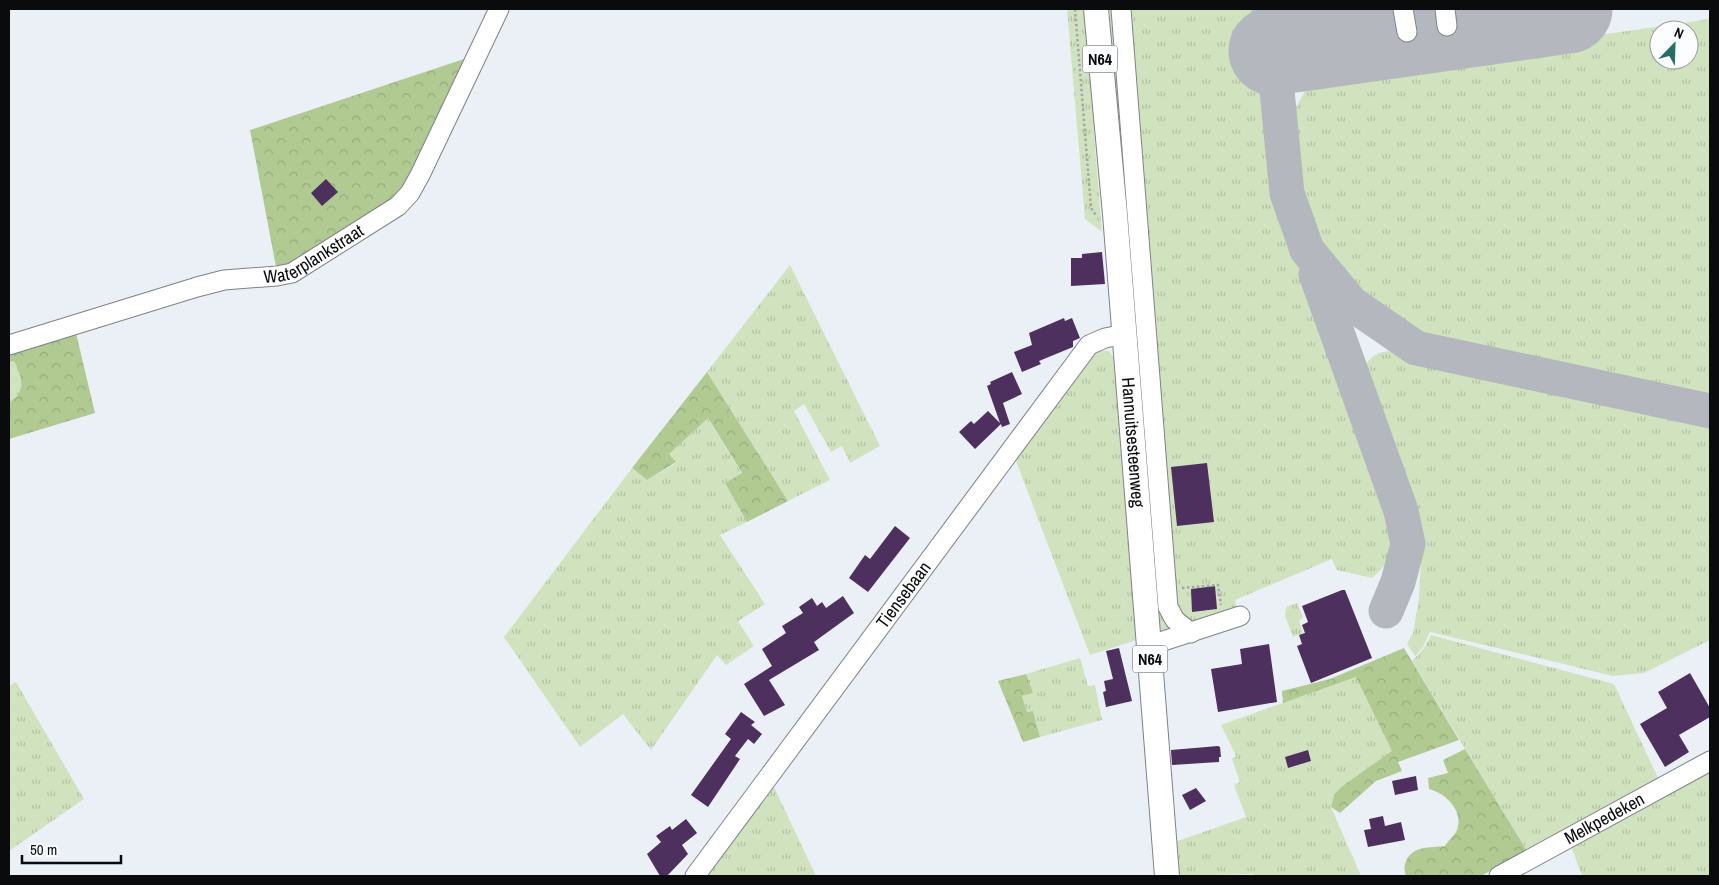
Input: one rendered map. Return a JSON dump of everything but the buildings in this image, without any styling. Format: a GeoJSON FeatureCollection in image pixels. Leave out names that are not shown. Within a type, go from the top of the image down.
{"type":"FeatureCollection","features":[{"type":"Feature","properties":{"kind":"main road","name":"Hannuitsesteenweg"},"geometry":{"type":"LineString","coordinates":[[1096,9],[1125,334],[1167,876]]}},
{"type":"Feature","properties":{"kind":"street","name":"Waterplankstraat"},"geometry":{"type":"LineString","coordinates":[[9,345],[224,280],[285,275],[398,206],[410,193],[420,175],[499,9]]}},
{"type":"Feature","properties":{"kind":"street"},"geometry":{"type":"LineString","coordinates":[[1121,9],[1168,607],[1175,620],[1191,633]]}},
{"type":"Feature","properties":{"kind":"street"},"geometry":{"type":"LineString","coordinates":[[1403,9],[1407,32]]}},
{"type":"Feature","properties":{"kind":"street","name":"Tiensebaan"},"geometry":{"type":"LineString","coordinates":[[695,876],[1089,344],[1104,338],[1125,334]]}},
{"type":"Feature","properties":{"kind":"street"},"geometry":{"type":"LineString","coordinates":[[1148,646],[1231,619]]}},
{"type":"Feature","properties":{"kind":"street","name":"Melkpedeken"},"geometry":{"type":"LineString","coordinates":[[1499,876],[1710,761]]}},
{"type":"Feature","properties":{"kind":"path"},"geometry":{"type":"LineString","coordinates":[[1167,590],[1218,585],[1231,619]]}},
{"type":"Feature","properties":{"kind":"green space"},"geometry":{"type":"Polygon","coordinates":[[[1067,9],[1087,9],[1096,112],[1094,132],[1102,232],[1085,219],[1067,9]]]}},
{"type":"Feature","properties":{"kind":"green space"},"geometry":{"type":"Polygon","coordinates":[[[1109,9],[1118,9],[1176,631],[1161,635],[1109,9]]]}},
{"type":"Feature","properties":{"kind":"green space"},"geometry":{"type":"Polygon","coordinates":[[[1125,9],[1256,9],[1283,198],[1307,282],[1392,510],[1394,540],[1391,555],[1372,578],[1337,570],[1332,559],[1235,600],[1237,610],[1201,621],[1190,622],[1175,612],[1125,9]]]}},
{"type":"Feature","properties":{"kind":"green space"},"geometry":{"type":"Polygon","coordinates":[[[1710,19],[1710,402],[1428,343],[1384,315],[1360,293],[1316,239],[1299,197],[1291,130],[1292,118],[1305,91],[1330,74],[1649,28],[1649,70],[1699,70],[1699,21],[1710,19]]]}},
{"type":"Feature","properties":{"kind":"green space"},"geometry":{"type":"Polygon","coordinates":[[[470,57],[404,194],[277,272],[250,130],[470,57]]]}},
{"type":"Feature","properties":{"kind":"green space"},"geometry":{"type":"Polygon","coordinates":[[[790,265],[880,446],[850,463],[842,446],[831,452],[804,404],[794,411],[830,480],[788,501],[707,372],[790,265]]]}},
{"type":"Feature","properties":{"kind":"green space"},"geometry":{"type":"Polygon","coordinates":[[[75,329],[95,413],[9,439],[9,402],[15,398],[21,389],[21,378],[14,361],[9,362],[9,350],[75,329]]]}},
{"type":"Feature","properties":{"kind":"green space"},"geometry":{"type":"Polygon","coordinates":[[[1109,351],[1114,359],[1136,640],[1090,655],[1016,461],[1093,353],[1109,351]]]}},
{"type":"Feature","properties":{"kind":"green space"},"geometry":{"type":"Polygon","coordinates":[[[1387,351],[1710,419],[1710,640],[1644,673],[1613,676],[1430,632],[1423,647],[1415,656],[1407,644],[1413,633],[1419,598],[1421,557],[1414,526],[1360,376],[1370,359],[1377,354],[1387,351]]]}},
{"type":"Feature","properties":{"kind":"green space"},"geometry":{"type":"Polygon","coordinates":[[[14,360],[22,383],[19,394],[9,402],[9,362],[14,360]]]}},
{"type":"Feature","properties":{"kind":"green space"},"geometry":{"type":"Polygon","coordinates":[[[707,372],[788,501],[747,522],[725,483],[742,473],[708,418],[669,454],[676,462],[647,480],[632,468],[707,372]]]}},
{"type":"Feature","properties":{"kind":"green space"},"geometry":{"type":"Polygon","coordinates":[[[707,417],[742,474],[725,483],[747,522],[720,535],[765,604],[738,621],[754,646],[726,665],[717,655],[651,750],[623,714],[580,747],[504,637],[632,468],[647,480],[676,463],[669,454],[707,417]]]}},
{"type":"Feature","properties":{"kind":"green space"},"geometry":{"type":"Polygon","coordinates":[[[1297,603],[1303,617],[1299,621],[1303,633],[1293,637],[1285,616],[1286,607],[1297,603]]]}},
{"type":"Feature","properties":{"kind":"green space"},"geometry":{"type":"Polygon","coordinates":[[[1431,635],[1614,684],[1659,780],[1527,851],[1412,661],[1424,648],[1431,635]]]}},
{"type":"Feature","properties":{"kind":"green space"},"geometry":{"type":"Polygon","coordinates":[[[1404,648],[1459,740],[1398,762],[1402,771],[1376,781],[1340,813],[1331,807],[1334,795],[1341,787],[1392,751],[1356,677],[1283,703],[1282,691],[1330,679],[1404,648]]]}},
{"type":"Feature","properties":{"kind":"green space"},"geometry":{"type":"Polygon","coordinates":[[[1080,658],[1088,686],[1095,685],[1102,720],[1040,737],[1033,711],[1027,712],[1022,696],[1032,693],[1026,674],[1080,658]]]}},
{"type":"Feature","properties":{"kind":"green space"},"geometry":{"type":"Polygon","coordinates":[[[1026,674],[1033,693],[1022,696],[1027,712],[1033,711],[1040,737],[1023,742],[998,681],[1026,674]]]}},
{"type":"Feature","properties":{"kind":"green space"},"geometry":{"type":"Polygon","coordinates":[[[1356,677],[1393,751],[1341,787],[1334,795],[1331,807],[1361,876],[1254,876],[1253,874],[1178,876],[1175,842],[1246,817],[1234,785],[1240,782],[1232,759],[1236,756],[1221,725],[1356,677]]]}},
{"type":"Feature","properties":{"kind":"green space"},"geometry":{"type":"Polygon","coordinates":[[[16,682],[84,799],[9,851],[9,686],[16,682]]]}},
{"type":"Feature","properties":{"kind":"green space"},"geometry":{"type":"Polygon","coordinates":[[[1465,749],[1527,851],[1481,876],[1406,876],[1405,863],[1413,852],[1423,848],[1445,846],[1457,830],[1458,816],[1455,809],[1447,798],[1429,789],[1428,778],[1448,773],[1443,760],[1465,749]]]}},
{"type":"Feature","properties":{"kind":"green space"},"geometry":{"type":"Polygon","coordinates":[[[1710,769],[1710,876],[1582,876],[1571,846],[1680,788],[1710,769]]]}},
{"type":"Feature","properties":{"kind":"green space"},"geometry":{"type":"Polygon","coordinates":[[[774,787],[816,876],[706,876],[774,787]]]}},
{"type":"Feature","properties":{"kind":"taxiway"},"geometry":{"type":"LineString","coordinates":[[1269,9],[1287,193],[1307,250],[1352,304],[1416,348],[1710,411]]}},
{"type":"Feature","properties":{"kind":"taxiway"},"geometry":{"type":"LineString","coordinates":[[1316,274],[1401,511],[1408,544],[1398,582],[1386,611]]}},
{"type":"Feature","properties":{"kind":"runway"},"geometry":{"type":"LineString","coordinates":[[1273,51],[1568,9]]}}]}
